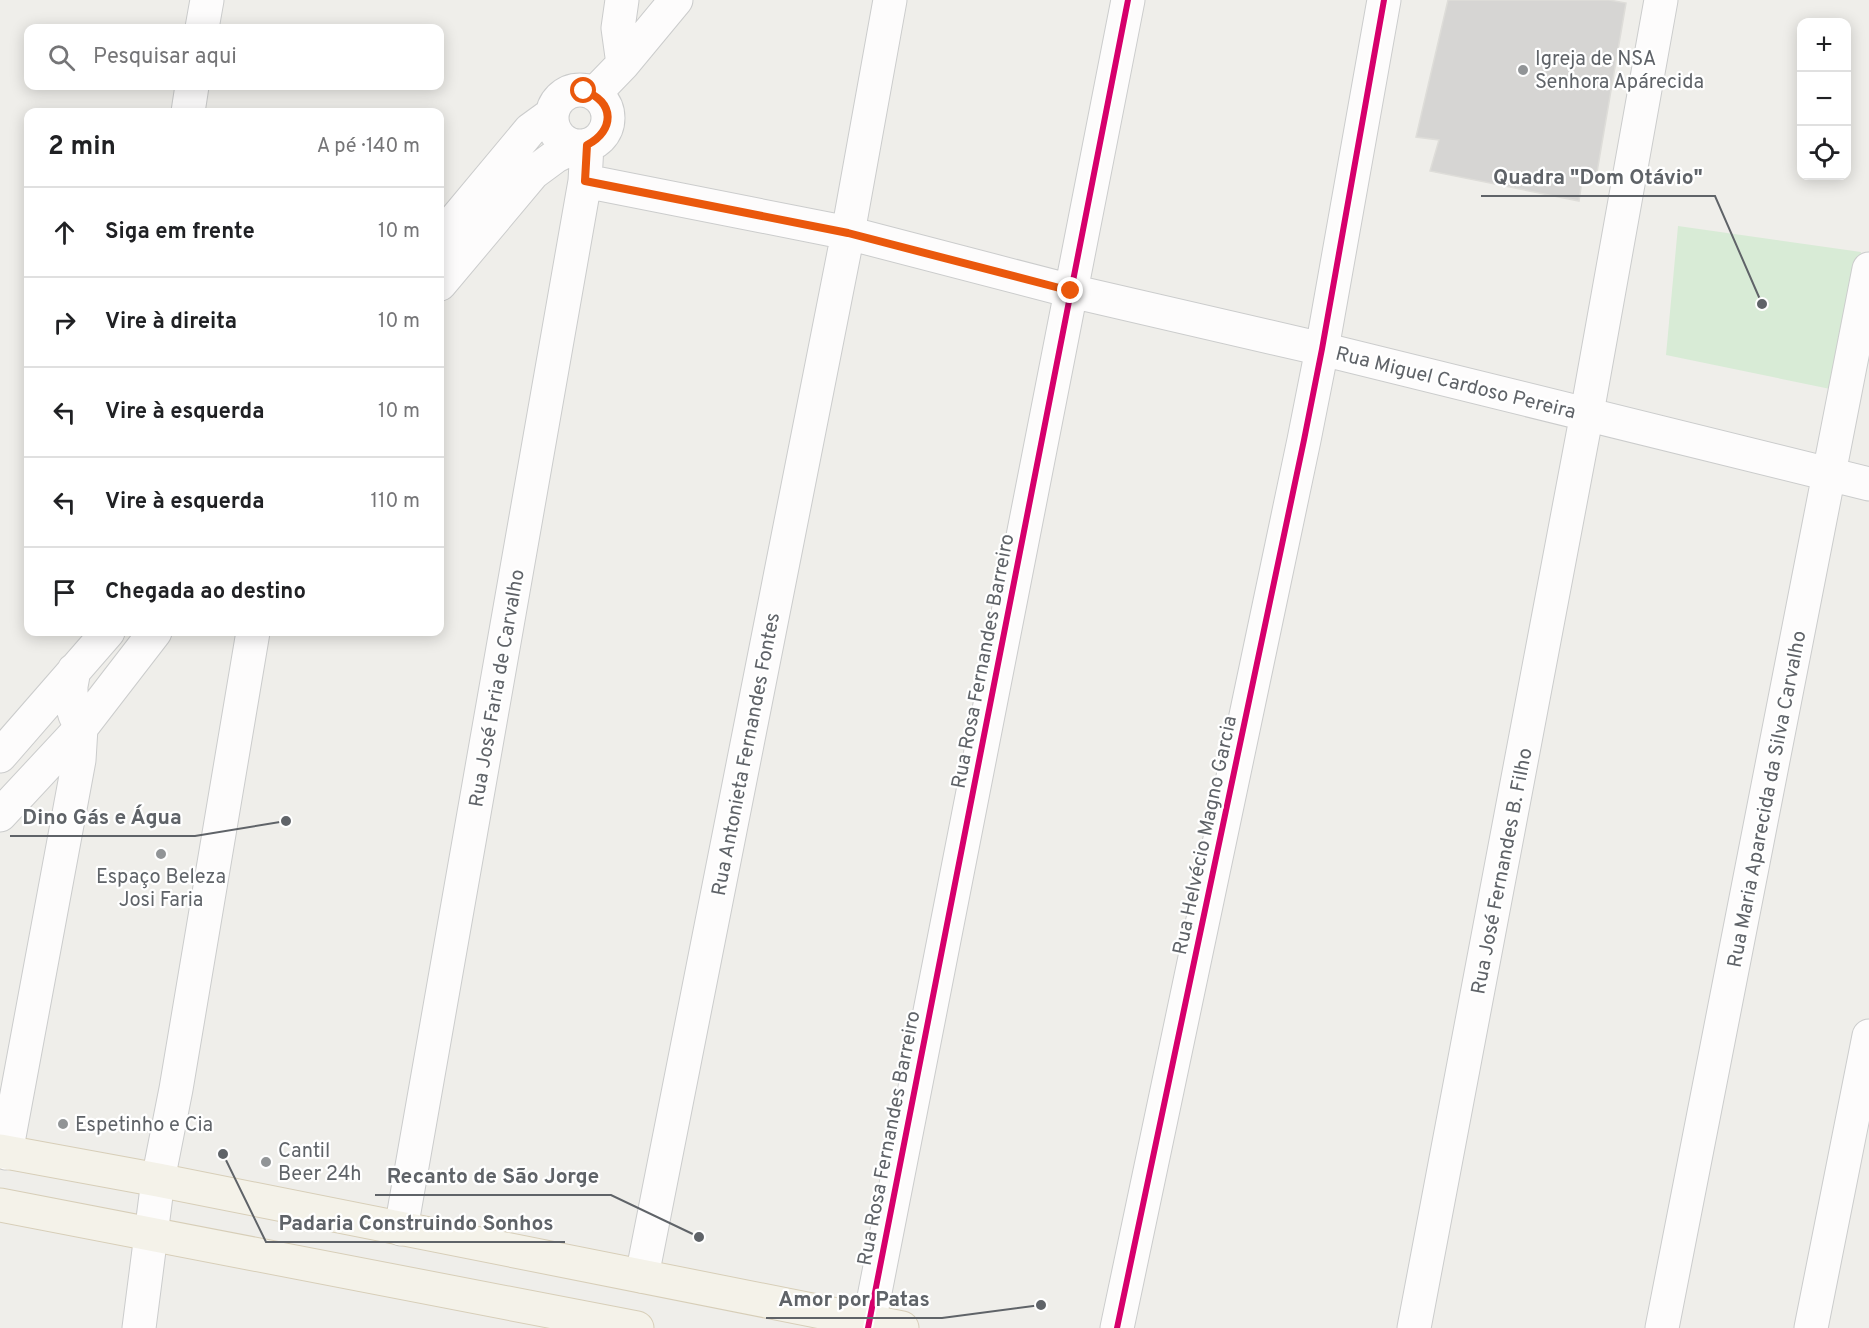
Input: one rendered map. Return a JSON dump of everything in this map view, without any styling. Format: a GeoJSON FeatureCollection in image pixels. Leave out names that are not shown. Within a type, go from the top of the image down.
{"type":"FeatureCollection","features":[{"type":"Feature","properties":{"kind":"main road"},"geometry":{"type":"LineString","coordinates":[[3,1152],[159,1180],[642,1276],[868,1324],[902,1328]]}},
{"type":"Feature","properties":{"kind":"main road"},"geometry":{"type":"LineString","coordinates":[[0,1205],[637,1328]]}},
{"type":"Feature","properties":{"kind":"street"},"geometry":{"type":"LineString","coordinates":[[203,24],[207,0]]}},
{"type":"Feature","properties":{"kind":"street"},"geometry":{"type":"LineString","coordinates":[[622,0],[618,28],[623,64]]}},
{"type":"Feature","properties":{"kind":"street"},"geometry":{"type":"LineString","coordinates":[[594,94],[623,64],[676,0]]}},
{"type":"Feature","properties":{"kind":"street","name":"Rua Antonieta Fernandes Fontes"},"geometry":{"type":"LineString","coordinates":[[642,1276],[848,233],[890,0]]}},
{"type":"Feature","properties":{"kind":"street","name":"Rua Rosa Fernandes Barreiro"},"geometry":{"type":"LineString","coordinates":[[868,1324],[1128,0]]}},
{"type":"Feature","properties":{"kind":"street","name":"Rua Helvécio Magno Garcia"},"geometry":{"type":"LineString","coordinates":[[1117,1328],[1322,349],[1384,0]]}},
{"type":"Feature","properties":{"kind":"street","name":"Rua José Fernandes B. Filho"},"geometry":{"type":"LineString","coordinates":[[1414,1328],[1587,413],[1661,0]]}},
{"type":"Feature","properties":{"kind":"street"},"geometry":{"type":"LineString","coordinates":[[189,108],[191,90]]}},
{"type":"Feature","properties":{"kind":"street"},"geometry":{"type":"LineString","coordinates":[[444,279],[533,172],[555,156],[597,140],[604,132],[608,122],[607,111],[602,102],[594,94],[573,91],[563,96],[556,104],[552,114],[553,125],[558,135],[566,142],[581,146]]}},
{"type":"Feature","properties":{"kind":"street"},"geometry":{"type":"LineString","coordinates":[[444,233],[531,130],[552,114]]}},
{"type":"Feature","properties":{"kind":"street","name":"Rua José Faria de Carvalho"},"geometry":{"type":"LineString","coordinates":[[401,1229],[585,181],[581,146]]}},
{"type":"Feature","properties":{"kind":"street","name":"Rua Miguel Cardoso Pereira"},"geometry":{"type":"LineString","coordinates":[[585,181],[848,233],[1071,291],[1587,413],[1869,484]]}},
{"type":"Feature","properties":{"kind":"street","name":"Rua Maria Aparecida da Silva Carvalho"},"geometry":{"type":"LineString","coordinates":[[1662,1328],[1869,269]]}},
{"type":"Feature","properties":{"kind":"street"},"geometry":{"type":"LineString","coordinates":[[0,756],[104,636]]}},
{"type":"Feature","properties":{"kind":"street"},"geometry":{"type":"LineString","coordinates":[[0,815],[81,728],[140,636]]}},
{"type":"Feature","properties":{"kind":"street"},"geometry":{"type":"LineString","coordinates":[[140,1328],[159,1180],[252,636]]}},
{"type":"Feature","properties":{"kind":"street"},"geometry":{"type":"LineString","coordinates":[[3,1152],[79,760],[81,728],[71,701],[74,670]]}},
{"type":"Feature","properties":{"kind":"street"},"geometry":{"type":"LineString","coordinates":[[1811,1328],[1869,1036]]}},
{"type":"Feature","properties":{"kind":"green space"},"geometry":{"type":"Polygon","coordinates":[[[1678,226],[1861,252],[1840,391],[1666,355],[1678,226]]]}},
{"type":"Feature","properties":{"kind":"building","name":"Igreja de NSA Senhora Apárecida"},"geometry":{"type":"Polygon","coordinates":[[[1448,0],[1609,0],[1626,3],[1596,178],[1583,174],[1579,201],[1430,171],[1439,140],[1416,137],[1448,0]]]}},
{"type":"Feature","properties":{"kind":"cycle path"},"geometry":{"type":"LineString","coordinates":[[868,1328],[1128,0]]}},
{"type":"Feature","properties":{"kind":"cycle path"},"geometry":{"type":"LineString","coordinates":[[1117,1328],[1304,440],[1384,0]]}},
{"type":"Feature","properties":{"kind":"place","name":"Igreja de NSA Senhora Apárecida"},"geometry":{"type":"Point","coordinates":[1523,70]}},
{"type":"Feature","properties":{"kind":"place","name":"Quadra \"Dom Otávio\""},"geometry":{"type":"Point","coordinates":[1762,304]}},
{"type":"Feature","properties":{"kind":"place","name":"Dino Gás e Água"},"geometry":{"type":"Point","coordinates":[286,821]}},
{"type":"Feature","properties":{"kind":"place","name":"Espaço Beleza Josi Faria"},"geometry":{"type":"Point","coordinates":[161,854]}},
{"type":"Feature","properties":{"kind":"place","name":"Espetinho e Cia"},"geometry":{"type":"Point","coordinates":[63,1124]}},
{"type":"Feature","properties":{"kind":"place","name":"Padaria Construindo Sonhos"},"geometry":{"type":"Point","coordinates":[223,1154]}},
{"type":"Feature","properties":{"kind":"place","name":"Cantil Beer 24h"},"geometry":{"type":"Point","coordinates":[266,1162]}},
{"type":"Feature","properties":{"kind":"place","name":"Recanto de São Jorge"},"geometry":{"type":"Point","coordinates":[699,1237]}},
{"type":"Feature","properties":{"kind":"place","name":"Amor por Patas"},"geometry":{"type":"Point","coordinates":[1041,1305]}},
{"type":"Feature","properties":{"kind":"route"},"geometry":{"type":"LineString","coordinates":[[584,91],[594,94],[602,102],[607,111],[608,122],[604,132],[597,140],[587,145],[585,181],[848,233],[1071,291]]}}]}
